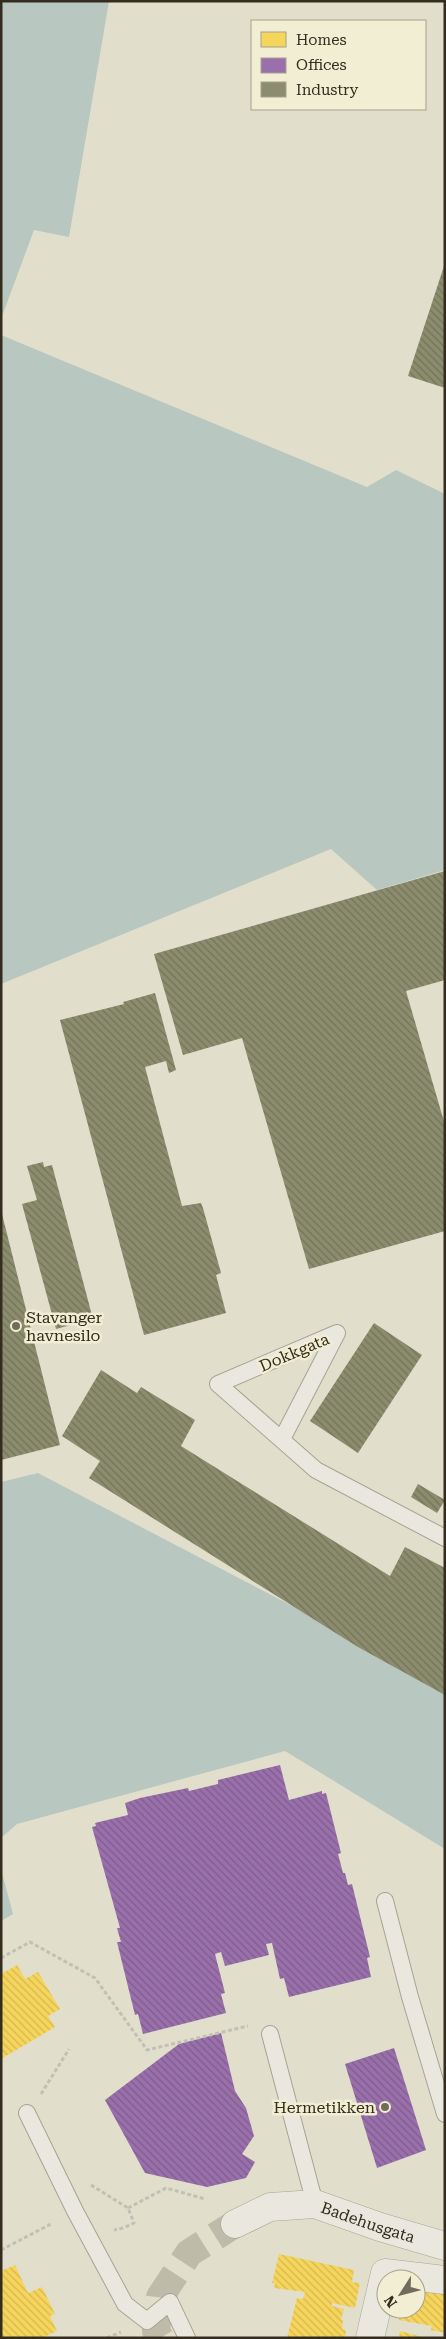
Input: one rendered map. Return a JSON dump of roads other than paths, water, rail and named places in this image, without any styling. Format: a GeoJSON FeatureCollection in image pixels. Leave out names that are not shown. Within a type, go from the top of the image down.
{"type":"FeatureCollection","features":[{"type":"Feature","properties":{"kind":"street","name":"Badehusgata"},"geometry":{"type":"LineString","coordinates":[[235,2224],[270,2207],[315,2204],[380,2227],[445,2246]]}},
{"type":"Feature","properties":{"kind":"street"},"geometry":{"type":"LineString","coordinates":[[370,2338],[385,2273],[445,2280]]}},
{"type":"Feature","properties":{"kind":"lane","name":"Dokkgata"},"geometry":{"type":"LineString","coordinates":[[282,1439],[337,1333],[218,1384],[316,1470],[445,1538]]}},
{"type":"Feature","properties":{"kind":"lane"},"geometry":{"type":"LineString","coordinates":[[385,1901],[410,1996],[445,2114]]}},
{"type":"Feature","properties":{"kind":"lane"},"geometry":{"type":"LineString","coordinates":[[270,2034],[315,2204]]}},
{"type":"Feature","properties":{"kind":"lane"},"geometry":{"type":"LineString","coordinates":[[27,2113],[75,2211],[125,2304],[147,2321],[170,2302],[187,2338]]}},
{"type":"Feature","properties":{"kind":"tunnel"},"geometry":{"type":"LineString","coordinates":[[160,2338],[156,2331],[160,2297],[189,2253],[235,2224]]}},
{"type":"Feature","properties":{"kind":"place","name":"Stavanger havnesilo"},"geometry":{"type":"Point","coordinates":[16,1326]}},
{"type":"Feature","properties":{"kind":"place","name":"Hermetikken"},"geometry":{"type":"Point","coordinates":[385,2107]}}]}
